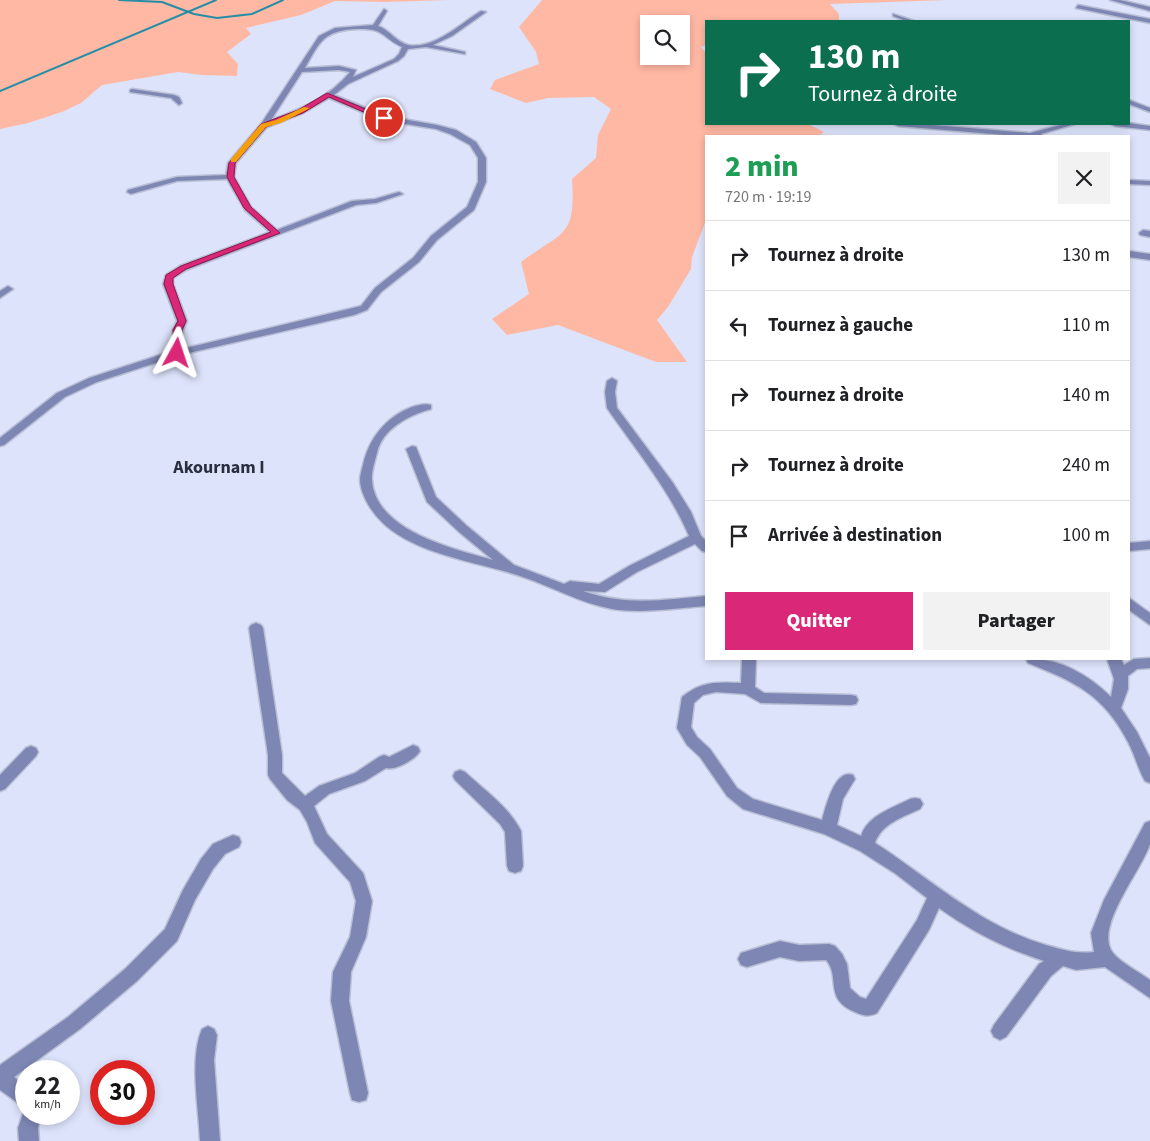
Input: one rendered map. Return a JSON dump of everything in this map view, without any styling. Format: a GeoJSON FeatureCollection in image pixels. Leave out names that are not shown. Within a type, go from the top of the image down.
{"type":"FeatureCollection","features":[{"type":"Feature","properties":{"kind":"street"},"geometry":{"type":"LineString","coordinates":[[1113,0],[1150,9]]}},
{"type":"Feature","properties":{"kind":"street"},"geometry":{"type":"LineString","coordinates":[[1078,7],[1150,21]]}},
{"type":"Feature","properties":{"kind":"street"},"geometry":{"type":"LineString","coordinates":[[375,27],[384,11]]}},
{"type":"Feature","properties":{"kind":"street"},"geometry":{"type":"LineString","coordinates":[[428,46],[452,34],[483,12]]}},
{"type":"Feature","properties":{"kind":"street"},"geometry":{"type":"LineString","coordinates":[[895,15],[908,20]]}},
{"type":"Feature","properties":{"kind":"street"},"geometry":{"type":"LineString","coordinates":[[276,233],[248,208],[230,177],[232,163],[264,125],[326,31],[342,27],[375,27],[405,47],[428,46],[462,53]]}},
{"type":"Feature","properties":{"kind":"street"},"geometry":{"type":"LineString","coordinates":[[264,125],[301,112],[344,84],[396,60],[402,55],[405,47]]}},
{"type":"Feature","properties":{"kind":"street"},"geometry":{"type":"LineString","coordinates":[[300,70],[339,68],[354,70],[355,72],[344,84]]}},
{"type":"Feature","properties":{"kind":"street"},"geometry":{"type":"LineString","coordinates":[[132,91],[172,96],[177,98],[178,103]]}},
{"type":"Feature","properties":{"kind":"street"},"geometry":{"type":"LineString","coordinates":[[0,443],[61,395],[93,380],[177,353],[354,312],[364,308],[378,290],[416,260],[434,238],[470,208],[482,182],[482,158],[473,144],[465,138],[437,127],[384,118],[329,94]]}},
{"type":"Feature","properties":{"kind":"street"},"geometry":{"type":"LineString","coordinates":[[1130,102],[1150,110]]}},
{"type":"Feature","properties":{"kind":"street"},"geometry":{"type":"LineString","coordinates":[[911,125],[1036,135],[1068,125]]}},
{"type":"Feature","properties":{"kind":"street"},"geometry":{"type":"LineString","coordinates":[[1124,125],[1150,128]]}},
{"type":"Feature","properties":{"kind":"street"},"geometry":{"type":"LineString","coordinates":[[131,192],[177,179],[230,177]]}},
{"type":"Feature","properties":{"kind":"street"},"geometry":{"type":"LineString","coordinates":[[1130,182],[1150,183]]}},
{"type":"Feature","properties":{"kind":"street"},"geometry":{"type":"LineString","coordinates":[[177,353],[178,330],[182,321],[168,284],[169,277],[183,268],[355,203],[376,201],[399,194]]}},
{"type":"Feature","properties":{"kind":"street"},"geometry":{"type":"LineString","coordinates":[[1130,254],[1146,256],[1150,264]]}},
{"type":"Feature","properties":{"kind":"street"},"geometry":{"type":"LineString","coordinates":[[0,295],[8,289]]}},
{"type":"Feature","properties":{"kind":"street"},"geometry":{"type":"LineString","coordinates":[[612,381],[610,392],[612,408],[669,486],[685,512],[696,538],[705,547]]}},
{"type":"Feature","properties":{"kind":"street"},"geometry":{"type":"LineString","coordinates":[[427,407],[405,413],[391,425],[373,448],[366,471],[368,496],[376,512],[407,534],[527,574],[544,576],[631,606],[705,601]]}},
{"type":"Feature","properties":{"kind":"street"},"geometry":{"type":"LineString","coordinates":[[412,449],[431,499],[463,529],[514,570]]}},
{"type":"Feature","properties":{"kind":"street"},"geometry":{"type":"LineString","coordinates":[[599,594],[633,569],[696,538]]}},
{"type":"Feature","properties":{"kind":"street"},"geometry":{"type":"LineString","coordinates":[[1130,547],[1150,545]]}},
{"type":"Feature","properties":{"kind":"street"},"geometry":{"type":"LineString","coordinates":[[1130,604],[1150,620]]}},
{"type":"Feature","properties":{"kind":"street"},"geometry":{"type":"LineString","coordinates":[[256,628],[275,756],[275,775],[292,795],[305,804],[314,819],[320,838],[357,878],[364,901],[358,937],[342,972],[340,1001],[359,1093]]}},
{"type":"Feature","properties":{"kind":"street"},"geometry":{"type":"LineString","coordinates":[[748,688],[749,660]]}},
{"type":"Feature","properties":{"kind":"street"},"geometry":{"type":"LineString","coordinates":[[1035,660],[1082,681],[1114,709],[1143,756],[1150,777]]}},
{"type":"Feature","properties":{"kind":"street"},"geometry":{"type":"LineString","coordinates":[[1114,709],[1122,686],[1122,673],[1115,660]]}},
{"type":"Feature","properties":{"kind":"street"},"geometry":{"type":"LineString","coordinates":[[1122,673],[1134,664],[1150,663]]}},
{"type":"Feature","properties":{"kind":"street"},"geometry":{"type":"LineString","coordinates":[[851,700],[761,698],[748,688],[716,687],[699,691],[687,701],[684,728],[692,741],[705,753],[732,792],[748,804],[828,828],[866,846],[902,869],[967,918],[1018,945],[1076,962],[1107,959]]}},
{"type":"Feature","properties":{"kind":"street"},"geometry":{"type":"LineString","coordinates":[[305,804],[329,787],[346,783],[368,773],[384,761],[390,763],[413,751]]}},
{"type":"Feature","properties":{"kind":"street"},"geometry":{"type":"LineString","coordinates":[[0,785],[31,752]]}},
{"type":"Feature","properties":{"kind":"street"},"geometry":{"type":"LineString","coordinates":[[460,776],[505,819],[513,831],[515,866]]}},
{"type":"Feature","properties":{"kind":"street"},"geometry":{"type":"LineString","coordinates":[[828,828],[836,798],[848,780]]}},
{"type":"Feature","properties":{"kind":"street"},"geometry":{"type":"LineString","coordinates":[[866,846],[871,830],[878,823],[914,804]]}},
{"type":"Feature","properties":{"kind":"street"},"geometry":{"type":"LineString","coordinates":[[1150,828],[1110,905],[1098,933],[1100,946],[1107,959],[1150,990]]}},
{"type":"Feature","properties":{"kind":"street"},"geometry":{"type":"LineString","coordinates":[[15,1090],[0,1077],[74,1023],[131,975],[171,934],[189,895],[207,864],[219,849],[233,842]]}},
{"type":"Feature","properties":{"kind":"street"},"geometry":{"type":"LineString","coordinates":[[747,959],[780,949],[799,953],[830,952],[834,954],[839,964],[842,989],[846,995],[859,1006],[871,1007],[923,925],[936,896]]}},
{"type":"Feature","properties":{"kind":"street"},"geometry":{"type":"LineString","coordinates":[[1000,1032],[1045,970],[1061,958]]}},
{"type":"Feature","properties":{"kind":"street"},"geometry":{"type":"LineString","coordinates":[[208,1035],[205,1060],[210,1141]]}},
{"type":"Feature","properties":{"kind":"street"},"geometry":{"type":"LineString","coordinates":[[29,1125],[29,1141]]}},
{"type":"Feature","properties":{"kind":"shaded area"},"geometry":{"type":"Polygon","coordinates":[[[0,0],[449,0],[335,1],[301,15],[246,28],[251,34],[227,52],[238,64],[237,76],[178,72],[102,85],[81,103],[62,112],[28,123],[0,129],[0,0]]]}},
{"type":"Feature","properties":{"kind":"shaded area"},"geometry":{"type":"Polygon","coordinates":[[[542,0],[947,0],[830,4],[839,14],[839,20],[705,20],[705,45],[701,47],[705,52],[705,125],[810,125],[824,132],[820,135],[705,135],[705,223],[692,257],[691,269],[668,307],[657,320],[687,362],[656,362],[558,325],[507,335],[492,319],[529,294],[521,262],[556,238],[568,223],[573,199],[572,179],[596,158],[598,135],[611,109],[594,97],[548,98],[526,103],[490,89],[495,80],[539,64],[536,52],[519,27],[542,0]]]}},
{"type":"Feature","properties":{"kind":"waterway"},"geometry":{"type":"LineString","coordinates":[[119,0],[162,2],[188,12]]}},
{"type":"Feature","properties":{"kind":"waterway"},"geometry":{"type":"LineString","coordinates":[[188,12],[216,0]]}},
{"type":"Feature","properties":{"kind":"waterway"},"geometry":{"type":"LineString","coordinates":[[188,12],[217,18],[252,14],[283,0]]}},
{"type":"Feature","properties":{"kind":"waterway"},"geometry":{"type":"LineString","coordinates":[[0,91],[188,12]]}},
{"type":"Feature","properties":{"kind":"slow traffic"},"geometry":{"type":"LineString","coordinates":[[234,161],[264,125],[278,122],[307,108]]}},
{"type":"Feature","properties":{"kind":"district","name":"Akournam I"},"geometry":{"type":"Point","coordinates":[219,467]}},
{"type":"Feature","properties":{"kind":"route"},"geometry":{"type":"LineString","coordinates":[[177,353],[178,330],[182,321],[168,284],[169,277],[175,271],[276,233],[248,208],[230,177],[232,163],[264,125],[278,122],[301,112],[329,94],[384,118]]}}]}
